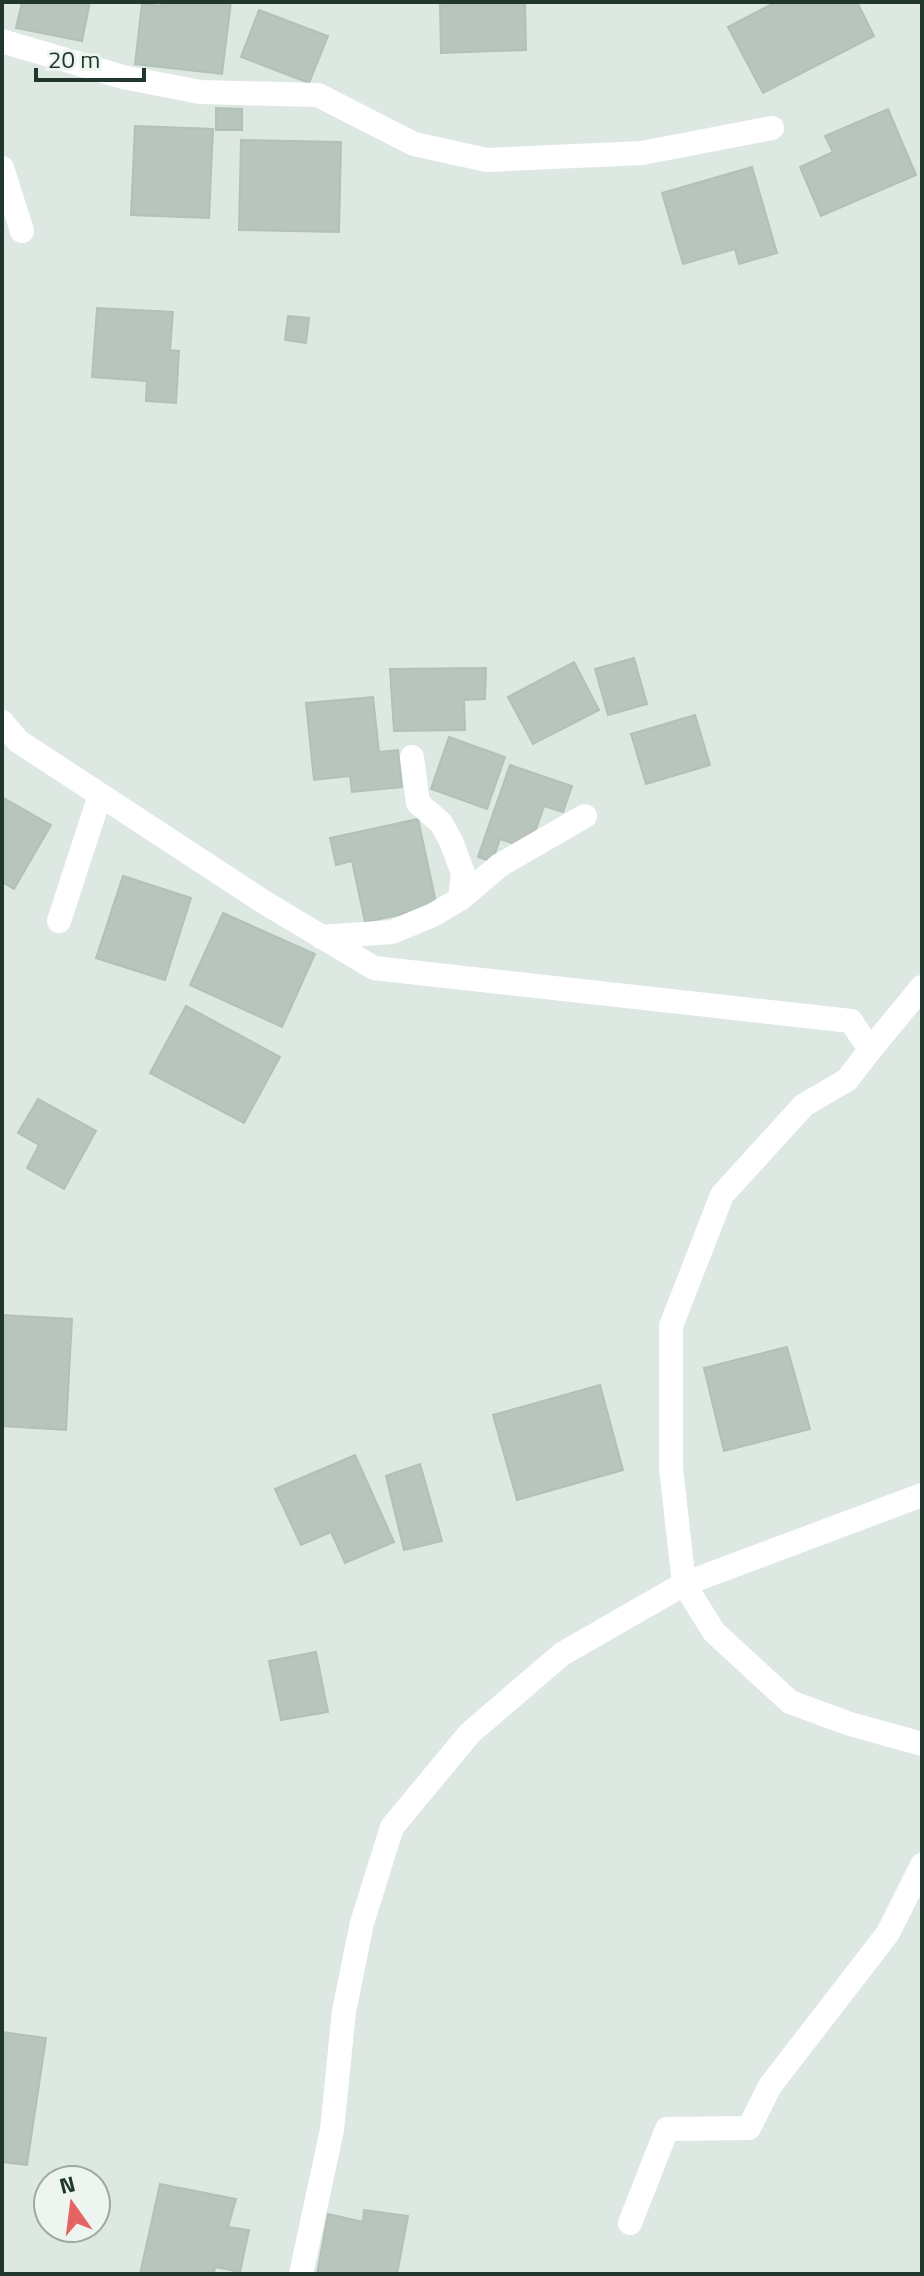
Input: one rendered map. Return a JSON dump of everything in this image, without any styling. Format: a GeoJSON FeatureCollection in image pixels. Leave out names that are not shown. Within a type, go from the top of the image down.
{"type":"FeatureCollection","features":[{"type":"Feature","properties":{"kind":"street"},"geometry":{"type":"LineString","coordinates":[[2,41],[123,77],[200,92],[318,95],[414,144],[487,160],[642,153],[772,128]]}},
{"type":"Feature","properties":{"kind":"street"},"geometry":{"type":"LineString","coordinates":[[2,168],[22,231]]}},
{"type":"Feature","properties":{"kind":"street"},"geometry":{"type":"LineString","coordinates":[[2,722],[18,741],[374,968],[851,1021],[870,1050]]}},
{"type":"Feature","properties":{"kind":"street"},"geometry":{"type":"LineString","coordinates":[[412,757],[418,803],[441,823],[463,873],[460,899]]}},
{"type":"Feature","properties":{"kind":"street"},"geometry":{"type":"LineString","coordinates":[[59,921],[100,795]]}},
{"type":"Feature","properties":{"kind":"street"},"geometry":{"type":"LineString","coordinates":[[321,937],[392,932],[433,915],[460,899],[500,865],[585,816]]}},
{"type":"Feature","properties":{"kind":"street"},"geometry":{"type":"LineString","coordinates":[[922,987],[847,1080],[804,1105],[722,1195],[671,1326],[671,1468],[684,1584],[714,1632],[790,1702],[850,1724],[922,1744]]}},
{"type":"Feature","properties":{"kind":"street"},"geometry":{"type":"LineString","coordinates":[[301,2274],[332,2130],[344,2011],[362,1923],[392,1827],[470,1733],[562,1654],[684,1584],[922,1495]]}},
{"type":"Feature","properties":{"kind":"street"},"geometry":{"type":"LineString","coordinates":[[630,2223],[667,2129],[749,2128],[770,2086],[888,1933],[922,1865]]}},
{"type":"Feature","properties":{"kind":"building"},"geometry":{"type":"Polygon","coordinates":[[[22,2],[90,2],[82,41],[16,28],[22,2]]]}},
{"type":"Feature","properties":{"kind":"building"},"geometry":{"type":"Polygon","coordinates":[[[162,2],[231,2],[222,74],[135,64],[142,4],[162,6],[162,2]]]}},
{"type":"Feature","properties":{"kind":"building"},"geometry":{"type":"Polygon","coordinates":[[[440,2],[525,2],[526,50],[441,53],[440,2]]]}},
{"type":"Feature","properties":{"kind":"building"},"geometry":{"type":"Polygon","coordinates":[[[776,2],[857,2],[874,36],[763,93],[728,27],[776,2]]]}},
{"type":"Feature","properties":{"kind":"building"},"geometry":{"type":"Polygon","coordinates":[[[259,10],[328,36],[309,83],[241,57],[259,10]]]}},
{"type":"Feature","properties":{"kind":"building"},"geometry":{"type":"Polygon","coordinates":[[[216,108],[242,109],[242,130],[216,130],[216,108]]]}},
{"type":"Feature","properties":{"kind":"building"},"geometry":{"type":"Polygon","coordinates":[[[888,109],[916,175],[821,216],[800,167],[833,152],[825,136],[888,109]]]}},
{"type":"Feature","properties":{"kind":"building"},"geometry":{"type":"Polygon","coordinates":[[[135,126],[213,129],[209,218],[131,215],[135,126]]]}},
{"type":"Feature","properties":{"kind":"building"},"geometry":{"type":"Polygon","coordinates":[[[241,140],[341,142],[339,232],[239,230],[241,140]]]}},
{"type":"Feature","properties":{"kind":"building"},"geometry":{"type":"Polygon","coordinates":[[[752,167],[777,253],[739,264],[735,249],[683,264],[662,193],[752,167]]]}},
{"type":"Feature","properties":{"kind":"building"},"geometry":{"type":"Polygon","coordinates":[[[97,308],[173,312],[170,350],[179,351],[176,403],[146,401],[147,381],[92,377],[97,308]]]}},
{"type":"Feature","properties":{"kind":"building"},"geometry":{"type":"Polygon","coordinates":[[[288,316],[309,318],[306,343],[285,340],[288,316]]]}},
{"type":"Feature","properties":{"kind":"building"},"geometry":{"type":"Polygon","coordinates":[[[634,658],[647,704],[608,715],[595,669],[634,658]]]}},
{"type":"Feature","properties":{"kind":"building"},"geometry":{"type":"Polygon","coordinates":[[[574,662],[599,710],[533,744],[508,697],[574,662]]]}},
{"type":"Feature","properties":{"kind":"building"},"geometry":{"type":"Polygon","coordinates":[[[486,668],[485,699],[464,700],[465,730],[394,731],[390,669],[486,668]]]}},
{"type":"Feature","properties":{"kind":"building"},"geometry":{"type":"Polygon","coordinates":[[[373,697],[379,752],[398,750],[402,787],[352,792],[350,776],[314,780],[306,703],[373,697]]]}},
{"type":"Feature","properties":{"kind":"building"},"geometry":{"type":"Polygon","coordinates":[[[695,715],[710,765],[646,784],[631,734],[695,715]]]}},
{"type":"Feature","properties":{"kind":"building"},"geometry":{"type":"Polygon","coordinates":[[[449,737],[505,757],[487,809],[431,789],[449,737]]]}},
{"type":"Feature","properties":{"kind":"building"},"geometry":{"type":"Polygon","coordinates":[[[510,765],[572,786],[563,812],[544,806],[529,849],[500,839],[492,862],[478,857],[510,765]]]}},
{"type":"Feature","properties":{"kind":"building"},"geometry":{"type":"Polygon","coordinates":[[[2,797],[51,825],[14,889],[2,882],[2,797]]]}},
{"type":"Feature","properties":{"kind":"building"},"geometry":{"type":"Polygon","coordinates":[[[418,819],[437,907],[365,922],[352,861],[336,865],[330,838],[418,819]]]}},
{"type":"Feature","properties":{"kind":"building"},"geometry":{"type":"Polygon","coordinates":[[[123,876],[191,898],[165,980],[96,958],[123,876]]]}},
{"type":"Feature","properties":{"kind":"building"},"geometry":{"type":"Polygon","coordinates":[[[223,913],[315,954],[282,1027],[190,985],[223,913]]]}},
{"type":"Feature","properties":{"kind":"building"},"geometry":{"type":"Polygon","coordinates":[[[186,1006],[280,1057],[244,1123],[150,1073],[186,1006]]]}},
{"type":"Feature","properties":{"kind":"building"},"geometry":{"type":"Polygon","coordinates":[[[38,1099],[96,1131],[64,1189],[27,1168],[39,1145],[18,1133],[38,1099]]]}},
{"type":"Feature","properties":{"kind":"building"},"geometry":{"type":"Polygon","coordinates":[[[2,1315],[72,1319],[66,1430],[2,1426],[2,1315]]]}},
{"type":"Feature","properties":{"kind":"building"},"geometry":{"type":"Polygon","coordinates":[[[787,1347],[810,1429],[724,1451],[704,1368],[787,1347]]]}},
{"type":"Feature","properties":{"kind":"building"},"geometry":{"type":"Polygon","coordinates":[[[600,1385],[623,1470],[517,1500],[493,1415],[600,1385]]]}},
{"type":"Feature","properties":{"kind":"building"},"geometry":{"type":"Polygon","coordinates":[[[355,1455],[394,1542],[345,1563],[331,1532],[301,1545],[275,1489],[355,1455]]]}},
{"type":"Feature","properties":{"kind":"building"},"geometry":{"type":"Polygon","coordinates":[[[420,1464],[442,1541],[404,1550],[386,1476],[420,1464]]]}},
{"type":"Feature","properties":{"kind":"building"},"geometry":{"type":"Polygon","coordinates":[[[316,1652],[328,1712],[281,1720],[269,1661],[316,1652]]]}},
{"type":"Feature","properties":{"kind":"building"},"geometry":{"type":"Polygon","coordinates":[[[2,2032],[46,2038],[27,2165],[2,2162],[2,2032]]]}},
{"type":"Feature","properties":{"kind":"building"},"geometry":{"type":"Polygon","coordinates":[[[160,2184],[236,2199],[228,2227],[249,2230],[240,2272],[215,2267],[214,2274],[140,2274],[160,2184]]]}},
{"type":"Feature","properties":{"kind":"building"},"geometry":{"type":"Polygon","coordinates":[[[364,2210],[408,2216],[397,2274],[317,2274],[328,2214],[363,2222],[364,2210]]]}}]}
